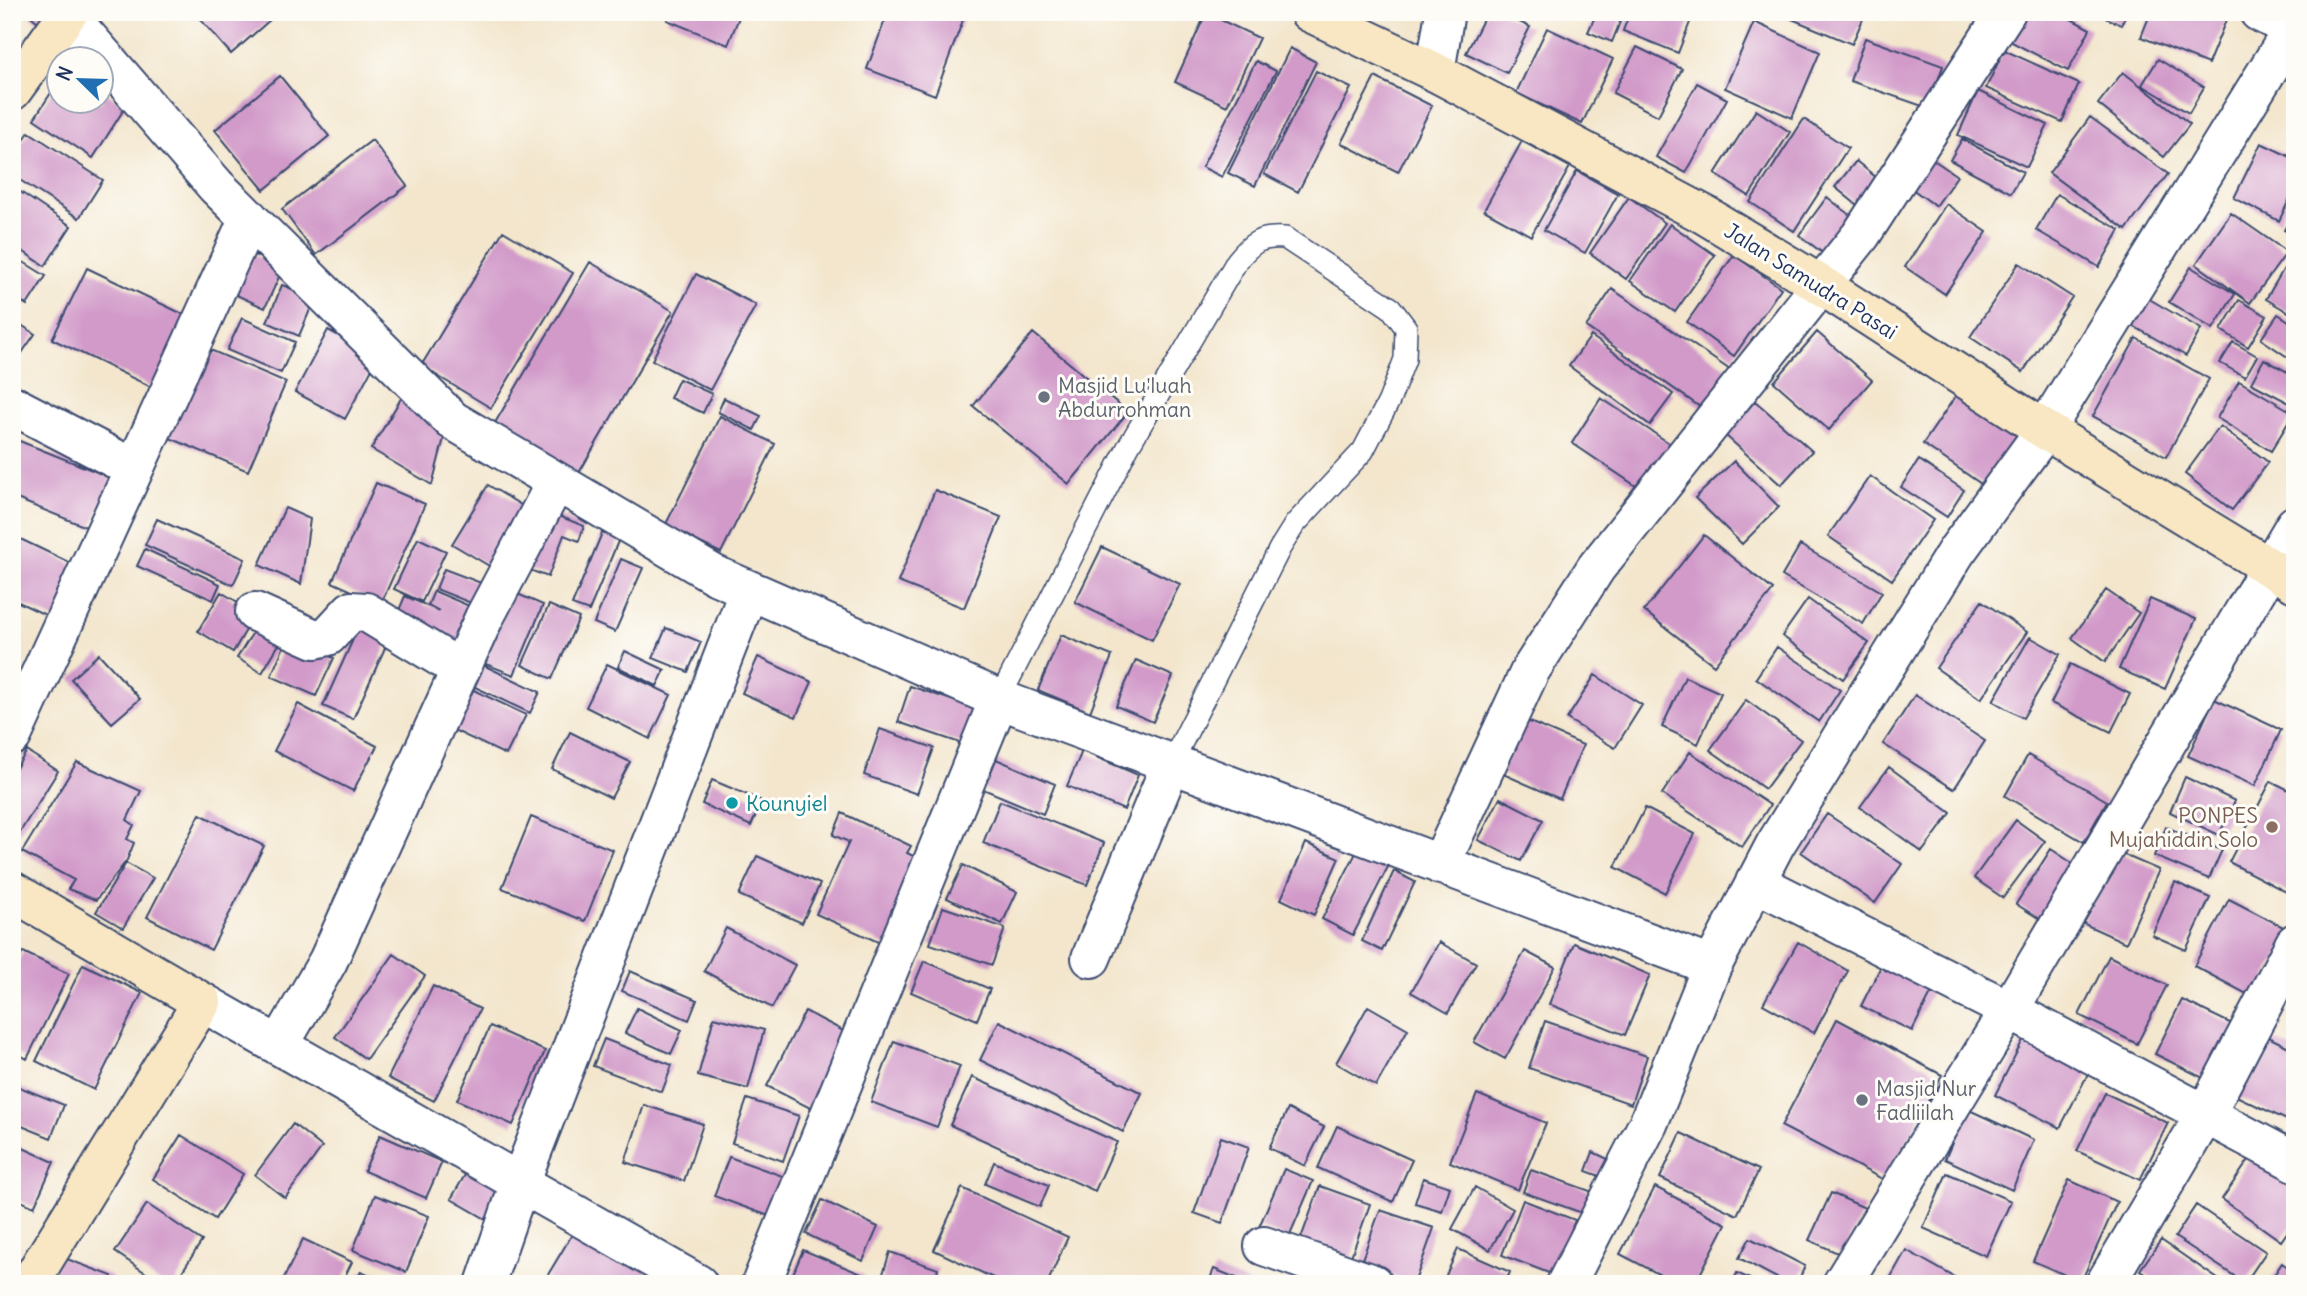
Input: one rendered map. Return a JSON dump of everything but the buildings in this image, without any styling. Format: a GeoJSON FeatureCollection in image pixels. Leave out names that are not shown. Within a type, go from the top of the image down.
{"type":"FeatureCollection","features":[{"type":"Feature","properties":{"kind":"street","name":"Jalan Samudra Pasai"},"geometry":{"type":"LineString","coordinates":[[1309,12],[1435,72],[1706,215],[1821,285],[2045,430],[2282,575]]}},
{"type":"Feature","properties":{"kind":"street"},"geometry":{"type":"LineString","coordinates":[[1435,72],[1445,12]]}},
{"type":"Feature","properties":{"kind":"street"},"geometry":{"type":"LineString","coordinates":[[1433,863],[1530,671],[1596,568],[1821,285],[1897,183],[2006,12]]}},
{"type":"Feature","properties":{"kind":"street"},"geometry":{"type":"LineString","coordinates":[[1566,1284],[1648,1124],[1712,966],[1775,845],[1956,552],[2045,430],[2294,30],[2259,12]]}},
{"type":"Feature","properties":{"kind":"street"},"geometry":{"type":"LineString","coordinates":[[12,90],[68,13],[216,186],[452,420],[715,575],[999,699],[1712,966]]}},
{"type":"Feature","properties":{"kind":"street"},"geometry":{"type":"LineString","coordinates":[[12,736],[248,218]]}},
{"type":"Feature","properties":{"kind":"street"},"geometry":{"type":"LineString","coordinates":[[12,405],[133,468]]}},
{"type":"Feature","properties":{"kind":"street"},"geometry":{"type":"LineString","coordinates":[[279,1046],[328,961],[484,618],[556,482]]}},
{"type":"Feature","properties":{"kind":"street"},"geometry":{"type":"LineString","coordinates":[[1842,1284],[2009,1010],[2282,575],[2295,525]]}},
{"type":"Feature","properties":{"kind":"street"},"geometry":{"type":"LineString","coordinates":[[485,1284],[520,1183],[750,590]]}},
{"type":"Feature","properties":{"kind":"street"},"geometry":{"type":"LineString","coordinates":[[255,612],[315,639],[328,636],[351,611],[366,612],[460,669]]}},
{"type":"Feature","properties":{"kind":"street"},"geometry":{"type":"LineString","coordinates":[[761,1284],[999,699]]}},
{"type":"Feature","properties":{"kind":"street"},"geometry":{"type":"LineString","coordinates":[[1091,958],[1181,767]]}},
{"type":"Feature","properties":{"kind":"street"},"geometry":{"type":"LineString","coordinates":[[1755,882],[2009,1010],[2295,1162]]}},
{"type":"Feature","properties":{"kind":"street"},"geometry":{"type":"LineString","coordinates":[[12,891],[698,1284]]}},
{"type":"Feature","properties":{"kind":"street"},"geometry":{"type":"LineString","coordinates":[[2105,1284],[2205,1115],[2295,943]]}},
{"type":"Feature","properties":{"kind":"street"},"geometry":{"type":"LineString","coordinates":[[29,1284],[202,1002]]}},
{"type":"Feature","properties":{"kind":"street"},"geometry":{"type":"LineString","coordinates":[[1264,1246],[1373,1284]]}},
{"type":"Feature","properties":{"kind":"lane"},"geometry":{"type":"LineString","coordinates":[[999,699],[1128,447],[1237,261],[1251,243],[1266,237],[1285,238],[1391,308],[1406,328],[1405,359],[1389,401],[1363,451],[1295,524],[1280,548],[1181,767]]}},
{"type":"Feature","properties":{"kind":"place","name":"Masjid Lu'luah Abdurrohman"},"geometry":{"type":"Point","coordinates":[1044,397]}},
{"type":"Feature","properties":{"kind":"place","name":"Kounyiel"},"geometry":{"type":"Point","coordinates":[732,803]}},
{"type":"Feature","properties":{"kind":"place","name":"PONPES Mujahiddin Solo"},"geometry":{"type":"Point","coordinates":[2272,827]}},
{"type":"Feature","properties":{"kind":"place","name":"Masjid Nur Fadliilah"},"geometry":{"type":"Point","coordinates":[1862,1100]}}]}
